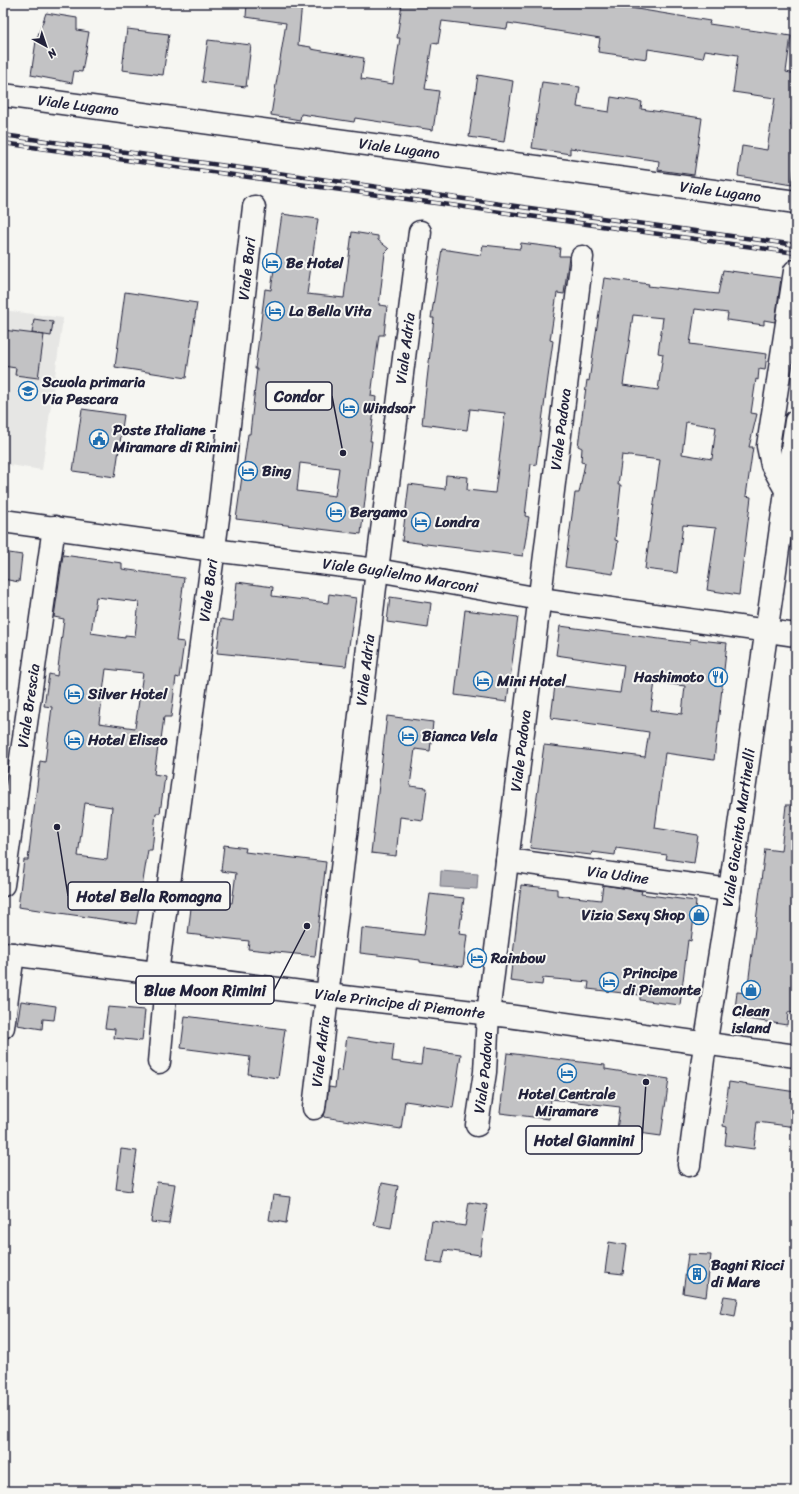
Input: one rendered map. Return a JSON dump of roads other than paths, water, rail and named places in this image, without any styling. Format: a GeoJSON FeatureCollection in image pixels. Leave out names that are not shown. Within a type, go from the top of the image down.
{"type":"FeatureCollection","features":[{"type":"Feature","properties":{"kind":"street","name":"Viale Lugano"},"geometry":{"type":"LineString","coordinates":[[3,95],[796,202]]}},
{"type":"Feature","properties":{"kind":"street","name":"Viale Bari"},"geometry":{"type":"LineString","coordinates":[[159,1062],[162,974],[254,207]]}},
{"type":"Feature","properties":{"kind":"street","name":"Viale Adria"},"geometry":{"type":"LineString","coordinates":[[314,1108],[326,994],[377,570],[420,232]]}},
{"type":"Feature","properties":{"kind":"street","name":"Viale Padova"},"geometry":{"type":"LineString","coordinates":[[476,1125],[486,1072],[488,1014],[582,258]]}},
{"type":"Feature","properties":{"kind":"street"},"geometry":{"type":"LineString","coordinates":[[786,490],[772,465],[768,446],[794,271]]}},
{"type":"Feature","properties":{"kind":"street","name":"Viale Giacinto Martinelli"},"geometry":{"type":"LineString","coordinates":[[689,1165],[705,1044],[730,890],[796,421]]}},
{"type":"Feature","properties":{"kind":"street","name":"Viale Guglielmo Marconi"},"geometry":{"type":"LineString","coordinates":[[3,522],[54,527],[213,550],[377,570],[540,599],[796,635]]}},
{"type":"Feature","properties":{"kind":"street","name":"Viale Brescia"},"geometry":{"type":"LineString","coordinates":[[3,885],[54,527]]}},
{"type":"Feature","properties":{"kind":"street","name":"Via Udine"},"geometry":{"type":"LineString","coordinates":[[507,860],[730,890]]}},
{"type":"Feature","properties":{"kind":"street"},"geometry":{"type":"LineString","coordinates":[[3,1027],[8,954]]}},
{"type":"Feature","properties":{"kind":"street","name":"Viale Principe di Piemonte"},"geometry":{"type":"LineString","coordinates":[[8,954],[488,1014],[796,1056]]}},
{"type":"Feature","properties":{"kind":"railway"},"geometry":{"type":"LineString","coordinates":[[3,135],[796,245]]}},
{"type":"Feature","properties":{"kind":"railway"},"geometry":{"type":"LineString","coordinates":[[3,143],[796,253]]}},
{"type":"Feature","properties":{"kind":"place","name":"Be Hotel"},"geometry":{"type":"Point","coordinates":[272,263]}},
{"type":"Feature","properties":{"kind":"place","name":"La Bella Vita"},"geometry":{"type":"Point","coordinates":[275,311]}},
{"type":"Feature","properties":{"kind":"place","name":"Scuola primaria Via Pescara"},"geometry":{"type":"Point","coordinates":[28,391]}},
{"type":"Feature","properties":{"kind":"place","name":"Windsor"},"geometry":{"type":"Point","coordinates":[349,408]}},
{"type":"Feature","properties":{"kind":"place","name":"Poste Italiane - Miramare di Rimini"},"geometry":{"type":"Point","coordinates":[99,439]}},
{"type":"Feature","properties":{"kind":"place","name":"Condor"},"geometry":{"type":"Point","coordinates":[343,453]}},
{"type":"Feature","properties":{"kind":"place","name":"Bing"},"geometry":{"type":"Point","coordinates":[248,471]}},
{"type":"Feature","properties":{"kind":"place","name":"Bergamo"},"geometry":{"type":"Point","coordinates":[336,512]}},
{"type":"Feature","properties":{"kind":"place","name":"Londra"},"geometry":{"type":"Point","coordinates":[421,522]}},
{"type":"Feature","properties":{"kind":"place","name":"Hashimoto"},"geometry":{"type":"Point","coordinates":[718,677]}},
{"type":"Feature","properties":{"kind":"place","name":"Mini Hotel"},"geometry":{"type":"Point","coordinates":[483,681]}},
{"type":"Feature","properties":{"kind":"place","name":"Silver Hotel"},"geometry":{"type":"Point","coordinates":[74,694]}},
{"type":"Feature","properties":{"kind":"place","name":"Bianca Vela"},"geometry":{"type":"Point","coordinates":[408,736]}},
{"type":"Feature","properties":{"kind":"place","name":"Hotel Eliseo"},"geometry":{"type":"Point","coordinates":[74,740]}},
{"type":"Feature","properties":{"kind":"place","name":"Hotel Bella Romagna"},"geometry":{"type":"Point","coordinates":[57,827]}},
{"type":"Feature","properties":{"kind":"place","name":"Vizia Sexy Shop"},"geometry":{"type":"Point","coordinates":[699,915]}},
{"type":"Feature","properties":{"kind":"place","name":"Blue Moon Rimini"},"geometry":{"type":"Point","coordinates":[307,926]}},
{"type":"Feature","properties":{"kind":"place","name":"Rainbow"},"geometry":{"type":"Point","coordinates":[477,958]}},
{"type":"Feature","properties":{"kind":"place","name":"Principe di Piemonte"},"geometry":{"type":"Point","coordinates":[609,982]}},
{"type":"Feature","properties":{"kind":"place","name":"Clean island"},"geometry":{"type":"Point","coordinates":[751,990]}},
{"type":"Feature","properties":{"kind":"place","name":"Hotel Centrale Miramare"},"geometry":{"type":"Point","coordinates":[567,1073]}},
{"type":"Feature","properties":{"kind":"place","name":"Hotel Giannini"},"geometry":{"type":"Point","coordinates":[646,1082]}},
{"type":"Feature","properties":{"kind":"place","name":"Bagni Ricci di Mare"},"geometry":{"type":"Point","coordinates":[697,1274]}}]}
